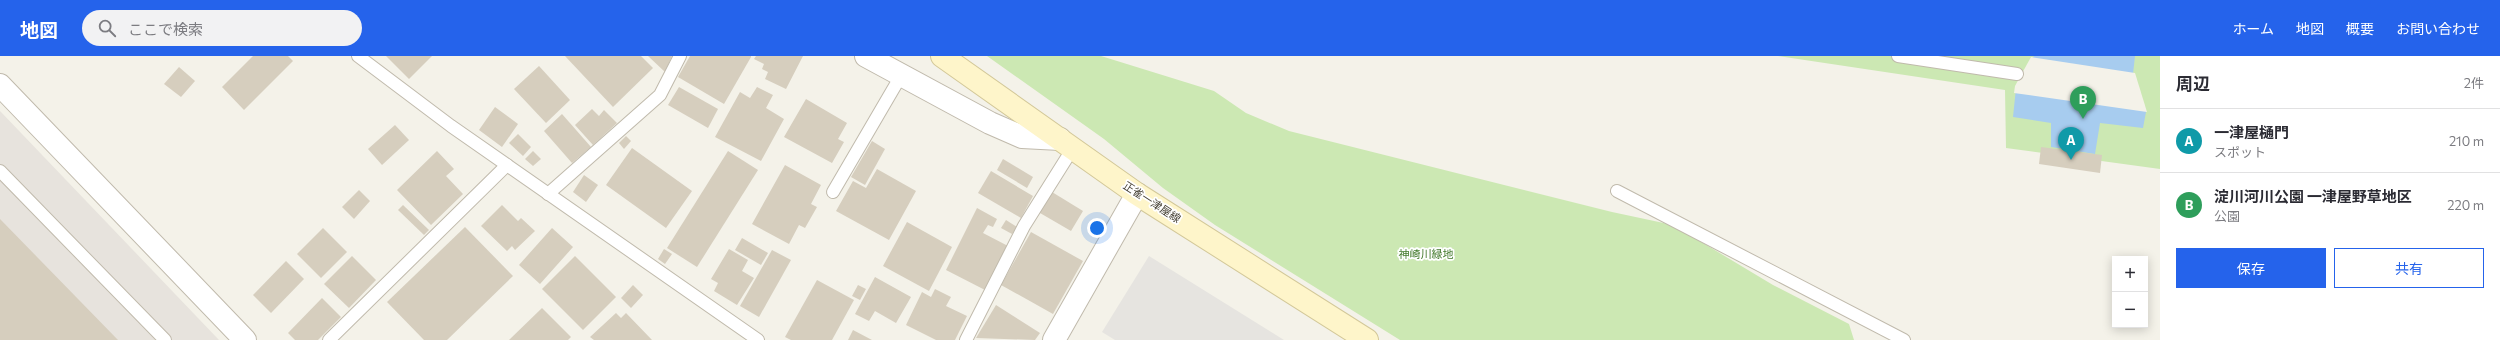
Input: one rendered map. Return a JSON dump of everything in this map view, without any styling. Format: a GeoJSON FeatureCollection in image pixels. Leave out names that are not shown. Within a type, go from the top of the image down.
{"type":"FeatureCollection","features":[{"type":"Feature","properties":{"kind":"main road","name":"正雀一津屋線"},"geometry":{"type":"LineString","coordinates":[[942,56],[1137,194],[1367,340]]}},
{"type":"Feature","properties":{"kind":"street"},"geometry":{"type":"LineString","coordinates":[[866,56],[902,74],[990,123],[1022,137],[1066,143]]}},
{"type":"Feature","properties":{"kind":"street"},"geometry":{"type":"LineString","coordinates":[[0,85],[245,340]]}},
{"type":"Feature","properties":{"kind":"street"},"geometry":{"type":"LineString","coordinates":[[1054,340],[1137,194]]}},
{"type":"Feature","properties":{"kind":"lane"},"geometry":{"type":"LineString","coordinates":[[358,56],[507,165],[758,340]]}},
{"type":"Feature","properties":{"kind":"lane"},"geometry":{"type":"LineString","coordinates":[[548,194],[660,95],[680,56]]}},
{"type":"Feature","properties":{"kind":"lane"},"geometry":{"type":"LineString","coordinates":[[1898,56],[2017,74]]}},
{"type":"Feature","properties":{"kind":"lane"},"geometry":{"type":"LineString","coordinates":[[833,192],[902,74]]}},
{"type":"Feature","properties":{"kind":"lane"},"geometry":{"type":"LineString","coordinates":[[966,340],[1066,143]]}},
{"type":"Feature","properties":{"kind":"lane"},"geometry":{"type":"LineString","coordinates":[[329,340],[507,165]]}},
{"type":"Feature","properties":{"kind":"lane"},"geometry":{"type":"LineString","coordinates":[[0,171],[165,340]]}},
{"type":"Feature","properties":{"kind":"lane"},"geometry":{"type":"LineString","coordinates":[[1617,191],[1904,340]]}},
{"type":"Feature","properties":{"kind":"shaded area"},"geometry":{"type":"Polygon","coordinates":[[[0,111],[219,340],[0,340],[0,111]]]}},
{"type":"Feature","properties":{"kind":"shaded area"},"geometry":{"type":"Polygon","coordinates":[[[1149,256],[1284,340],[1115,340],[1102,332],[1149,256]]]}},
{"type":"Feature","properties":{"kind":"green space","name":"神崎川緑地"},"geometry":{"type":"Polygon","coordinates":[[[987,56],[1101,56],[1214,91],[1246,113],[1289,131],[1612,212],[1673,225],[1773,285],[1849,324],[1854,340],[1400,340],[1215,225],[1163,188],[1104,139],[987,56]]]}},
{"type":"Feature","properties":{"kind":"green space"},"geometry":{"type":"Polygon","coordinates":[[[1778,56],[2160,56],[2160,169],[2006,148],[2005,90],[1778,56]]]}},
{"type":"Feature","properties":{"kind":"water"},"geometry":{"type":"Polygon","coordinates":[[[2034,56],[2135,56],[2133,74],[2146,112],[2143,128],[2100,123],[2095,154],[2051,147],[2051,123],[2013,117],[2016,88],[2034,56]]]}},
{"type":"Feature","properties":{"kind":"pier"},"geometry":{"type":"Polygon","coordinates":[[[2031,57],[2135,73],[2147,112],[2014,93],[2015,86],[2031,57]]]}},
{"type":"Feature","properties":{"kind":"building"},"geometry":{"type":"Polygon","coordinates":[[[253,56],[288,56],[293,61],[244,110],[222,87],[253,56]]]}},
{"type":"Feature","properties":{"kind":"building"},"geometry":{"type":"Polygon","coordinates":[[[386,56],[432,56],[409,79],[386,56]]]}},
{"type":"Feature","properties":{"kind":"building"},"geometry":{"type":"Polygon","coordinates":[[[565,56],[641,56],[653,68],[613,107],[565,56]]]}},
{"type":"Feature","properties":{"kind":"building"},"geometry":{"type":"Polygon","coordinates":[[[648,56],[672,56],[665,72],[648,56]]]}},
{"type":"Feature","properties":{"kind":"building"},"geometry":{"type":"Polygon","coordinates":[[[690,56],[751,57],[724,104],[678,77],[690,56]]]}},
{"type":"Feature","properties":{"kind":"building"},"geometry":{"type":"Polygon","coordinates":[[[756,56],[803,56],[786,89],[765,79],[768,72],[762,69],[764,64],[754,59],[756,56]]]}},
{"type":"Feature","properties":{"kind":"building"},"geometry":{"type":"Polygon","coordinates":[[[539,66],[570,100],[546,123],[514,89],[539,66]]]}},
{"type":"Feature","properties":{"kind":"building"},"geometry":{"type":"Polygon","coordinates":[[[179,67],[195,81],[181,97],[164,84],[179,67]]]}},
{"type":"Feature","properties":{"kind":"building"},"geometry":{"type":"Polygon","coordinates":[[[679,87],[718,109],[708,128],[668,105],[679,87]]]}},
{"type":"Feature","properties":{"kind":"building"},"geometry":{"type":"Polygon","coordinates":[[[757,87],[773,95],[766,108],[784,119],[761,161],[715,137],[740,92],[750,98],[757,87]]]}},
{"type":"Feature","properties":{"kind":"building"},"geometry":{"type":"Polygon","coordinates":[[[806,99],[847,123],[838,139],[844,142],[832,163],[784,137],[806,99]]]}},
{"type":"Feature","properties":{"kind":"building"},"geometry":{"type":"Polygon","coordinates":[[[495,107],[518,124],[502,147],[479,130],[495,107]]]}},
{"type":"Feature","properties":{"kind":"building"},"geometry":{"type":"Polygon","coordinates":[[[592,109],[599,116],[604,110],[617,123],[593,145],[575,125],[592,109]]]}},
{"type":"Feature","properties":{"kind":"building"},"geometry":{"type":"Polygon","coordinates":[[[562,114],[591,147],[572,163],[544,131],[562,114]]]}},
{"type":"Feature","properties":{"kind":"building"},"geometry":{"type":"Polygon","coordinates":[[[395,125],[409,140],[382,165],[368,149],[395,125]]]}},
{"type":"Feature","properties":{"kind":"building"},"geometry":{"type":"Polygon","coordinates":[[[518,134],[531,147],[523,156],[509,143],[518,134]]]}},
{"type":"Feature","properties":{"kind":"building"},"geometry":{"type":"Polygon","coordinates":[[[626,136],[631,141],[624,149],[619,143],[626,136]]]}},
{"type":"Feature","properties":{"kind":"building"},"geometry":{"type":"Polygon","coordinates":[[[872,141],[885,149],[865,185],[851,177],[872,141]]]}},
{"type":"Feature","properties":{"kind":"building"},"geometry":{"type":"Polygon","coordinates":[[[2041,147],[2102,155],[2100,173],[2039,164],[2041,147]]]}},
{"type":"Feature","properties":{"kind":"building"},"geometry":{"type":"Polygon","coordinates":[[[632,148],[692,191],[666,228],[606,185],[632,148]]]}},
{"type":"Feature","properties":{"kind":"building"},"geometry":{"type":"Polygon","coordinates":[[[437,151],[454,169],[446,176],[463,194],[431,225],[397,190],[437,151]]]}},
{"type":"Feature","properties":{"kind":"building"},"geometry":{"type":"Polygon","coordinates":[[[533,151],[541,159],[533,166],[525,159],[533,151]]]}},
{"type":"Feature","properties":{"kind":"building"},"geometry":{"type":"Polygon","coordinates":[[[728,151],[758,170],[697,267],[667,248],[728,151]]]}},
{"type":"Feature","properties":{"kind":"building"},"geometry":{"type":"Polygon","coordinates":[[[1003,159],[1033,177],[1027,188],[997,170],[1003,159]]]}},
{"type":"Feature","properties":{"kind":"building"},"geometry":{"type":"Polygon","coordinates":[[[785,165],[821,185],[811,204],[817,207],[805,228],[799,225],[789,244],[752,224],[785,165]]]}},
{"type":"Feature","properties":{"kind":"building"},"geometry":{"type":"Polygon","coordinates":[[[877,169],[916,191],[889,240],[836,211],[853,181],[866,188],[877,169]]]}},
{"type":"Feature","properties":{"kind":"building"},"geometry":{"type":"Polygon","coordinates":[[[991,171],[1033,196],[1021,218],[978,193],[991,171]]]}},
{"type":"Feature","properties":{"kind":"building"},"geometry":{"type":"Polygon","coordinates":[[[584,175],[598,185],[586,202],[573,192],[584,175]]]}},
{"type":"Feature","properties":{"kind":"building"},"geometry":{"type":"Polygon","coordinates":[[[359,190],[370,201],[354,219],[342,207],[359,190]]]}},
{"type":"Feature","properties":{"kind":"building"},"geometry":{"type":"Polygon","coordinates":[[[1052,192],[1083,211],[1071,231],[1040,213],[1052,192]]]}},
{"type":"Feature","properties":{"kind":"building"},"geometry":{"type":"Polygon","coordinates":[[[403,205],[429,230],[424,235],[398,210],[403,205]]]}},
{"type":"Feature","properties":{"kind":"building"},"geometry":{"type":"Polygon","coordinates":[[[502,205],[518,221],[521,218],[535,231],[515,250],[512,246],[507,251],[481,226],[502,205]]]}},
{"type":"Feature","properties":{"kind":"building"},"geometry":{"type":"Polygon","coordinates":[[[977,208],[997,219],[993,227],[988,225],[983,233],[1008,246],[985,290],[946,270],[977,208]]]}},
{"type":"Feature","properties":{"kind":"building"},"geometry":{"type":"Polygon","coordinates":[[[0,219],[118,340],[0,340],[0,219]]]}},
{"type":"Feature","properties":{"kind":"building"},"geometry":{"type":"Polygon","coordinates":[[[1006,220],[1017,227],[1012,234],[1001,228],[1006,220]]]}},
{"type":"Feature","properties":{"kind":"building"},"geometry":{"type":"Polygon","coordinates":[[[907,222],[952,247],[929,291],[883,266],[907,222]]]}},
{"type":"Feature","properties":{"kind":"building"},"geometry":{"type":"Polygon","coordinates":[[[465,227],[513,276],[447,340],[424,340],[387,302],[465,227]]]}},
{"type":"Feature","properties":{"kind":"building"},"geometry":{"type":"Polygon","coordinates":[[[323,228],[347,252],[321,278],[297,254],[323,228]]]}},
{"type":"Feature","properties":{"kind":"building"},"geometry":{"type":"Polygon","coordinates":[[[552,228],[573,247],[540,284],[519,265],[552,228]]]}},
{"type":"Feature","properties":{"kind":"building"},"geometry":{"type":"Polygon","coordinates":[[[1031,232],[1083,261],[1053,314],[1001,285],[1031,232]]]}},
{"type":"Feature","properties":{"kind":"building"},"geometry":{"type":"Polygon","coordinates":[[[742,238],[768,253],[761,265],[735,250],[742,238]]]}},
{"type":"Feature","properties":{"kind":"building"},"geometry":{"type":"Polygon","coordinates":[[[664,249],[672,254],[665,264],[658,259],[664,249]]]}},
{"type":"Feature","properties":{"kind":"building"},"geometry":{"type":"Polygon","coordinates":[[[729,249],[748,260],[742,271],[754,278],[737,305],[714,291],[718,283],[711,279],[729,249]]]}},
{"type":"Feature","properties":{"kind":"building"},"geometry":{"type":"Polygon","coordinates":[[[772,250],[791,260],[759,317],[740,306],[772,250]]]}},
{"type":"Feature","properties":{"kind":"building"},"geometry":{"type":"Polygon","coordinates":[[[352,256],[376,280],[349,308],[324,284],[352,256]]]}},
{"type":"Feature","properties":{"kind":"building"},"geometry":{"type":"Polygon","coordinates":[[[575,256],[616,297],[583,330],[542,289],[575,256]]]}},
{"type":"Feature","properties":{"kind":"building"},"geometry":{"type":"Polygon","coordinates":[[[286,261],[304,279],[271,313],[253,295],[286,261]]]}},
{"type":"Feature","properties":{"kind":"building"},"geometry":{"type":"Polygon","coordinates":[[[875,277],[911,297],[896,323],[875,311],[869,321],[855,314],[875,277]]]}},
{"type":"Feature","properties":{"kind":"building"},"geometry":{"type":"Polygon","coordinates":[[[817,280],[854,300],[832,340],[791,340],[785,337],[817,280]]]}},
{"type":"Feature","properties":{"kind":"building"},"geometry":{"type":"Polygon","coordinates":[[[633,285],[643,295],[631,308],[621,298],[633,285]]]}},
{"type":"Feature","properties":{"kind":"building"},"geometry":{"type":"Polygon","coordinates":[[[858,285],[866,289],[860,300],[852,296],[858,285]]]}},
{"type":"Feature","properties":{"kind":"building"},"geometry":{"type":"Polygon","coordinates":[[[935,289],[951,297],[946,306],[967,316],[955,340],[936,340],[906,325],[922,292],[931,297],[935,289]]]}},
{"type":"Feature","properties":{"kind":"building"},"geometry":{"type":"Polygon","coordinates":[[[322,298],[341,317],[318,340],[295,340],[288,333],[322,298]]]}},
{"type":"Feature","properties":{"kind":"building"},"geometry":{"type":"Polygon","coordinates":[[[996,305],[1040,333],[1035,340],[976,338],[996,305]]]}},
{"type":"Feature","properties":{"kind":"building"},"geometry":{"type":"Polygon","coordinates":[[[542,308],[571,337],[568,340],[509,340],[542,308]]]}},
{"type":"Feature","properties":{"kind":"building"},"geometry":{"type":"Polygon","coordinates":[[[616,313],[621,318],[626,313],[652,340],[594,340],[590,337],[616,313]]]}},
{"type":"Feature","properties":{"kind":"building"},"geometry":{"type":"Polygon","coordinates":[[[853,330],[872,340],[848,340],[853,330]]]}},
{"type":"Feature","properties":{"kind":"place","name":"淀川河川公園 一津屋野草地区"},"geometry":{"type":"Point","coordinates":[2083,119]}},
{"type":"Feature","properties":{"kind":"place","name":"一津屋樋門"},"geometry":{"type":"Point","coordinates":[2071,160]}}]}
